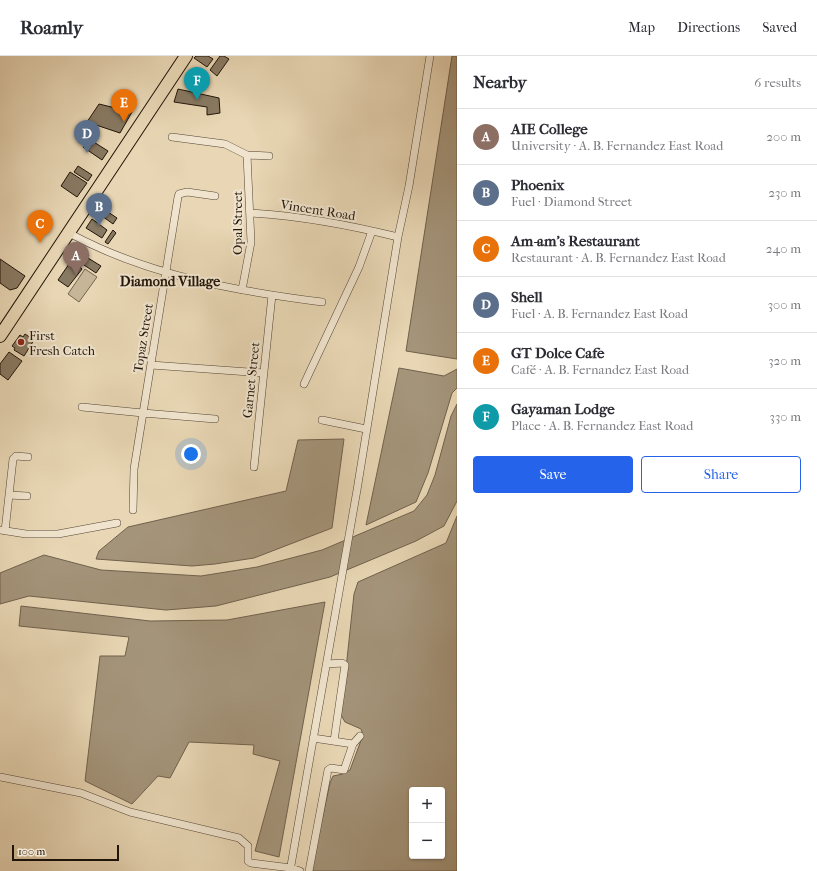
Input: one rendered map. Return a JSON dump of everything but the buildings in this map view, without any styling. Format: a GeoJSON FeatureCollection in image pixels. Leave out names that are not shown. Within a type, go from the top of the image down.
{"type":"FeatureCollection","features":[{"type":"Feature","properties":{"kind":"highway"},"geometry":{"type":"LineString","coordinates":[[0,336],[186,56]]}},
{"type":"Feature","properties":{"kind":"street"},"geometry":{"type":"LineString","coordinates":[[289,869],[303,805],[313,738],[351,527],[398,237],[409,186],[430,56]]}},
{"type":"Feature","properties":{"kind":"street"},"geometry":{"type":"LineString","coordinates":[[172,137],[225,144],[247,155],[269,156]]}},
{"type":"Feature","properties":{"kind":"street","name":"Opal Street"},"geometry":{"type":"LineString","coordinates":[[242,290],[250,256],[251,213],[247,155]]}},
{"type":"Feature","properties":{"kind":"street","name":"Topaz Street"},"geometry":{"type":"LineString","coordinates":[[133,510],[134,469],[176,202],[179,194],[187,192],[215,196]]}},
{"type":"Feature","properties":{"kind":"street","name":"Vincent Road"},"geometry":{"type":"LineString","coordinates":[[251,213],[280,215],[398,237]]}},
{"type":"Feature","properties":{"kind":"street"},"geometry":{"type":"LineString","coordinates":[[304,384],[359,267],[372,231]]}},
{"type":"Feature","properties":{"kind":"street"},"geometry":{"type":"LineString","coordinates":[[69,233],[86,242],[166,272],[242,290],[322,302]]}},
{"type":"Feature","properties":{"kind":"street","name":"Garnet Street"},"geometry":{"type":"LineString","coordinates":[[254,467],[272,295]]}},
{"type":"Feature","properties":{"kind":"street"},"geometry":{"type":"LineString","coordinates":[[151,365],[264,373]]}},
{"type":"Feature","properties":{"kind":"street"},"geometry":{"type":"LineString","coordinates":[[82,407],[215,419]]}},
{"type":"Feature","properties":{"kind":"street"},"geometry":{"type":"LineString","coordinates":[[322,420],[366,429]]}},
{"type":"Feature","properties":{"kind":"street"},"geometry":{"type":"LineString","coordinates":[[28,457],[16,456],[13,459],[9,495],[2,530],[26,534],[58,534],[117,523]]}},
{"type":"Feature","properties":{"kind":"street"},"geometry":{"type":"LineString","coordinates":[[9,495],[27,496]]}},
{"type":"Feature","properties":{"kind":"street"},"geometry":{"type":"LineString","coordinates":[[327,664],[342,662],[345,665],[334,741]]}},
{"type":"Feature","properties":{"kind":"street"},"geometry":{"type":"LineString","coordinates":[[309,871],[328,770],[331,768],[344,770],[353,744],[360,736]]}},
{"type":"Feature","properties":{"kind":"street"},"geometry":{"type":"LineString","coordinates":[[313,738],[353,744]]}},
{"type":"Feature","properties":{"kind":"street"},"geometry":{"type":"LineString","coordinates":[[0,777],[81,794],[130,812],[239,838],[246,843],[249,848],[249,862],[300,871]]}},
{"type":"Feature","properties":{"kind":"shaded area"},"geometry":{"type":"Polygon","coordinates":[[[452,56],[457,56],[457,359],[406,351],[452,56]]]}},
{"type":"Feature","properties":{"kind":"shaded area"},"geometry":{"type":"Polygon","coordinates":[[[85,269],[97,277],[79,302],[68,294],[85,269]]]}},
{"type":"Feature","properties":{"kind":"shaded area"},"geometry":{"type":"Polygon","coordinates":[[[399,368],[444,376],[457,369],[457,388],[452,393],[428,473],[416,502],[366,525],[399,368]]]}},
{"type":"Feature","properties":{"kind":"shaded area"},"geometry":{"type":"Polygon","coordinates":[[[457,404],[457,501],[444,526],[416,541],[330,577],[216,606],[166,610],[29,596],[0,604],[0,573],[44,555],[101,570],[201,576],[257,567],[322,550],[414,511],[427,495],[435,475],[451,416],[457,404]]]}},
{"type":"Feature","properties":{"kind":"shaded area"},"geometry":{"type":"Polygon","coordinates":[[[344,439],[332,528],[254,558],[215,564],[192,566],[96,559],[99,551],[128,527],[286,491],[298,440],[344,439]]]}},
{"type":"Feature","properties":{"kind":"shaded area"},"geometry":{"type":"Polygon","coordinates":[[[457,516],[457,871],[311,871],[330,783],[333,776],[343,774],[350,770],[363,735],[361,729],[345,722],[341,715],[354,594],[358,582],[446,543],[457,516]]]}},
{"type":"Feature","properties":{"kind":"shaded area"},"geometry":{"type":"Polygon","coordinates":[[[325,602],[279,857],[255,851],[280,761],[253,754],[254,745],[189,742],[170,778],[158,776],[132,804],[85,781],[100,656],[125,656],[129,637],[19,626],[21,606],[150,621],[227,620],[325,602]]]}},
{"type":"Feature","properties":{"kind":"place","name":"Gayaman Lodge"},"geometry":{"type":"Point","coordinates":[197,100]}},
{"type":"Feature","properties":{"kind":"place","name":"GT Dolce Cafe"},"geometry":{"type":"Point","coordinates":[124,122]}},
{"type":"Feature","properties":{"kind":"place","name":"Shell"},"geometry":{"type":"Point","coordinates":[87,153]}},
{"type":"Feature","properties":{"kind":"place","name":"Phoenix"},"geometry":{"type":"Point","coordinates":[99,226]}},
{"type":"Feature","properties":{"kind":"place","name":"Am-am's Restaurant"},"geometry":{"type":"Point","coordinates":[40,243]}},
{"type":"Feature","properties":{"kind":"place","name":"AIE College"},"geometry":{"type":"Point","coordinates":[76,275]}},
{"type":"Feature","properties":{"kind":"place","name":"First Fresh Catch"},"geometry":{"type":"Point","coordinates":[21,342]}},
{"type":"Feature","properties":{"kind":"district","name":"Diamond Village"},"geometry":{"type":"Point","coordinates":[170,281]}}]}
